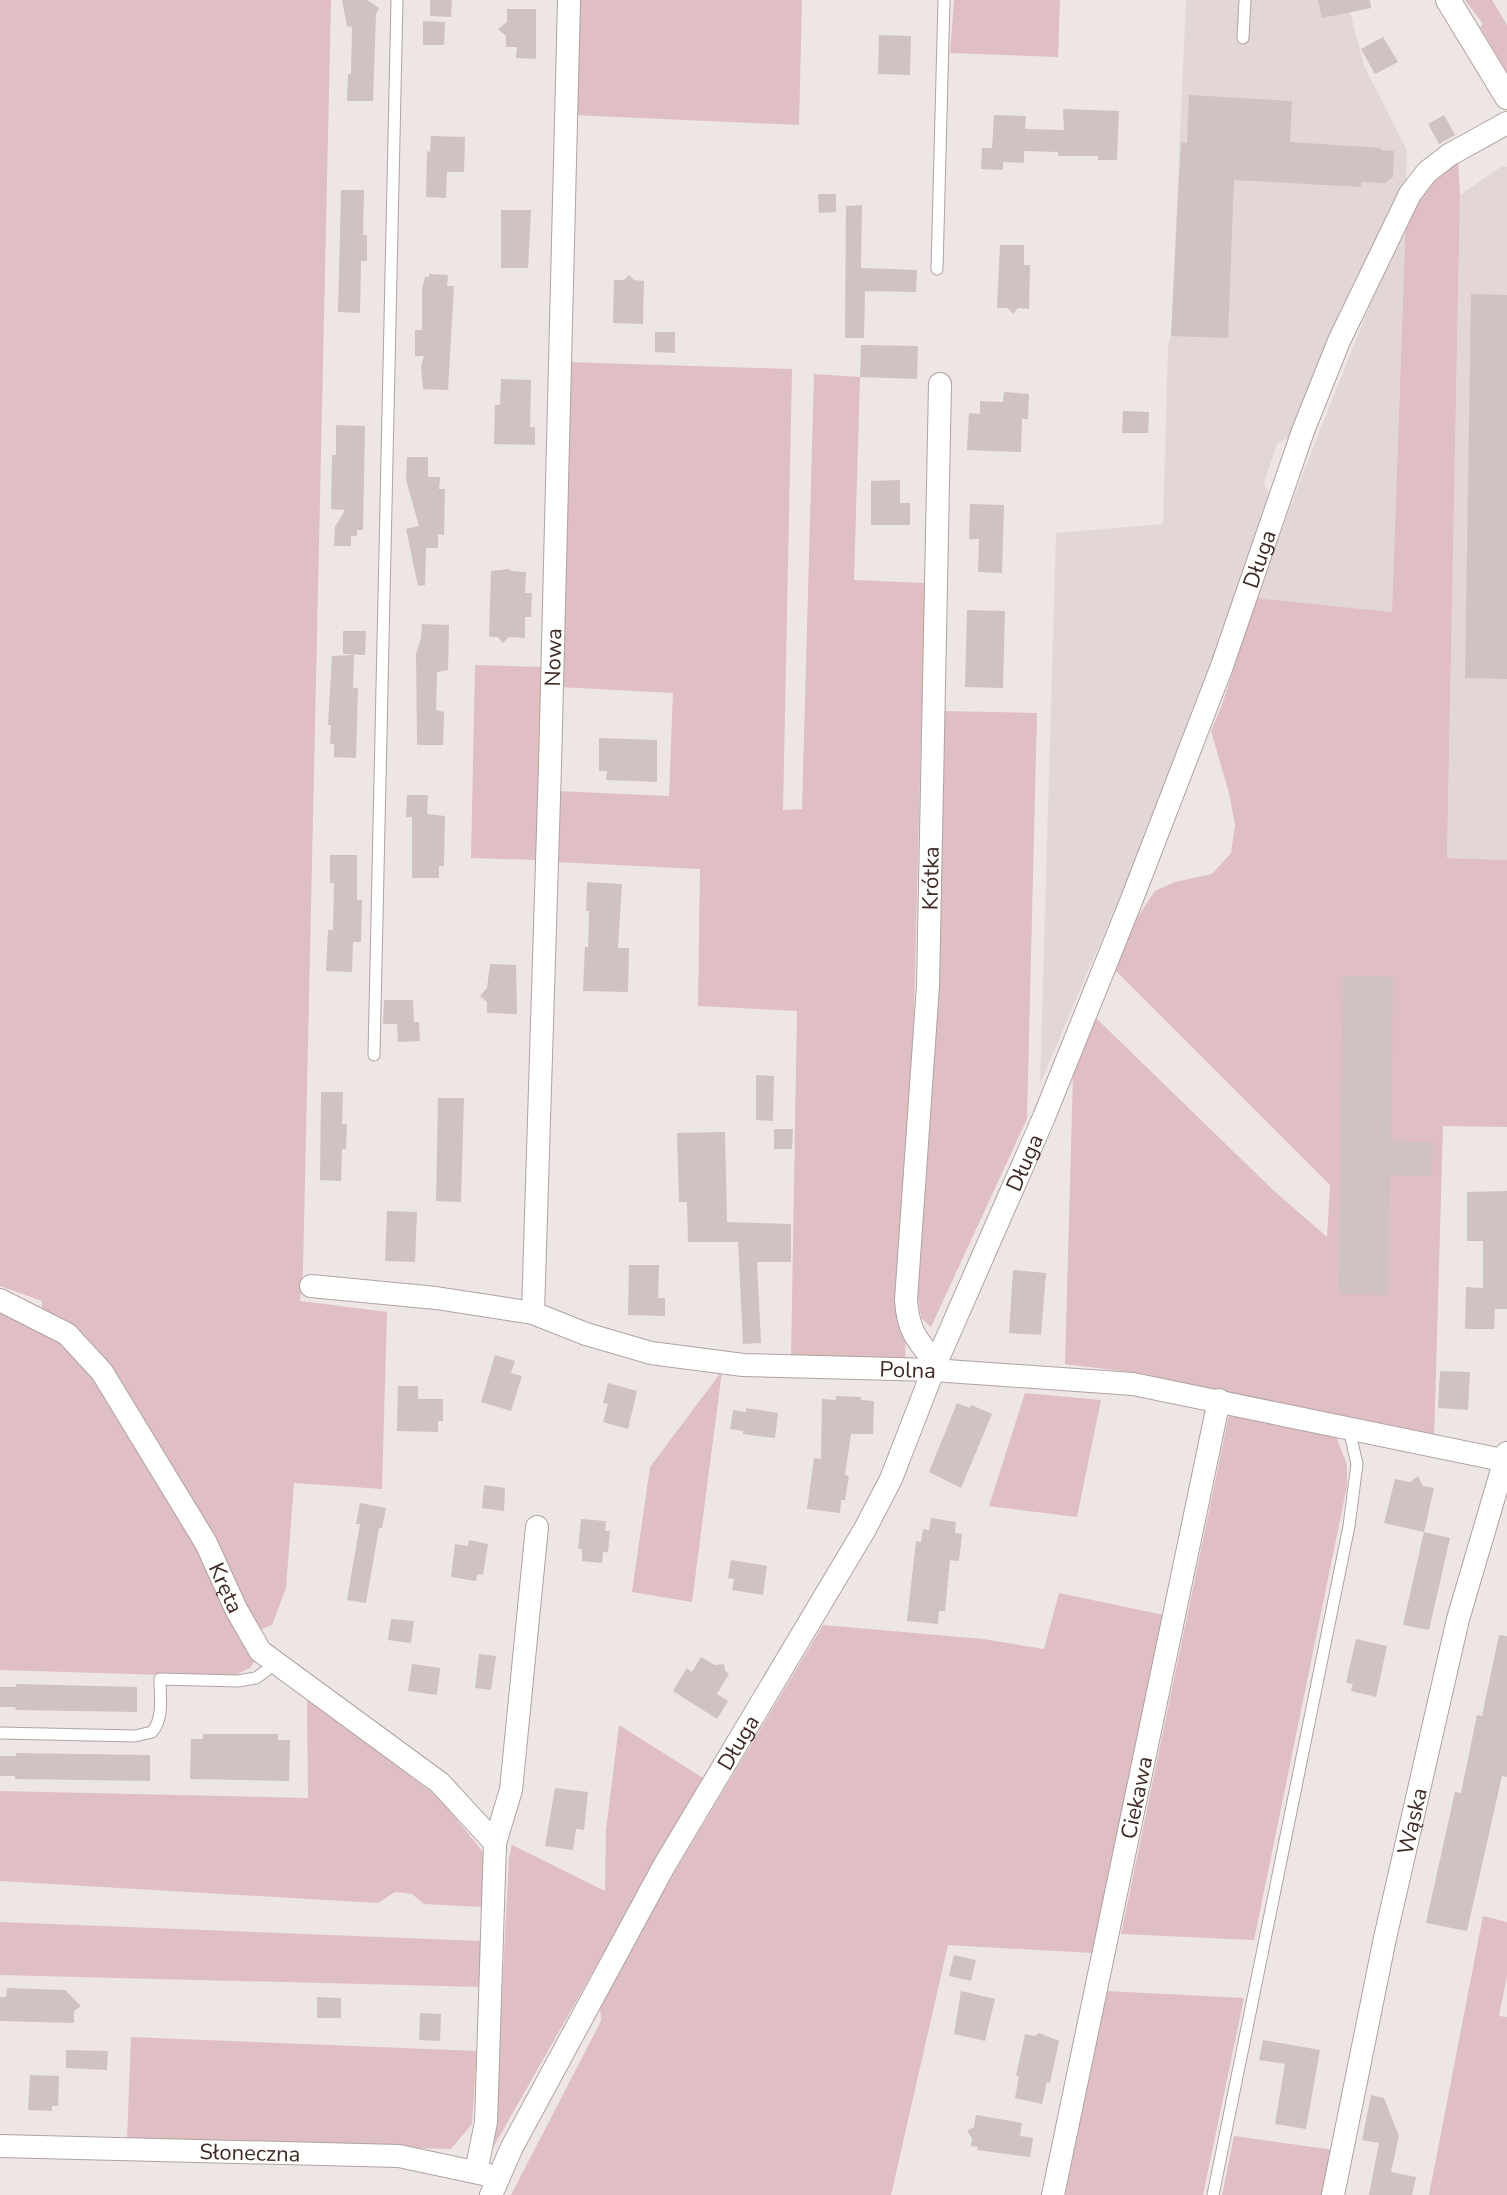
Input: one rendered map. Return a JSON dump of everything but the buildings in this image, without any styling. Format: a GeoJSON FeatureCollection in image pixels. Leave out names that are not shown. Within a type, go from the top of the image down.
{"type":"FeatureCollection","features":[{"type":"Feature","properties":{"kind":"street","name":"Nowa"},"geometry":{"type":"LineString","coordinates":[[533,1313],[550,782],[569,0]]}},
{"type":"Feature","properties":{"kind":"street"},"geometry":{"type":"LineString","coordinates":[[1448,0],[1507,97]]}},
{"type":"Feature","properties":{"kind":"street","name":"Długa"},"geometry":{"type":"LineString","coordinates":[[488,2182],[664,1866],[865,1529],[891,1479],[935,1367],[1044,1117],[1137,885],[1222,666],[1303,431],[1339,341],[1410,194],[1427,172],[1449,155],[1507,123]]}},
{"type":"Feature","properties":{"kind":"street","name":"Krótka"},"geometry":{"type":"LineString","coordinates":[[935,1367],[913,1335],[907,1320],[906,1300],[928,986],[940,384]]}},
{"type":"Feature","properties":{"kind":"street","name":"Polna"},"geometry":{"type":"LineString","coordinates":[[311,1286],[436,1298],[533,1313],[586,1334],[651,1353],[743,1365],[935,1367],[1133,1384],[1506,1458]]}},
{"type":"Feature","properties":{"kind":"street","name":"Kręta"},"geometry":{"type":"LineString","coordinates":[[0,1300],[67,1334],[102,1372],[206,1543],[236,1609],[260,1651],[440,1783],[495,1843]]}},
{"type":"Feature","properties":{"kind":"street","name":"Ciekawa"},"geometry":{"type":"LineString","coordinates":[[1053,2195],[1219,1400]]}},
{"type":"Feature","properties":{"kind":"street","name":"Wąska"},"geometry":{"type":"LineString","coordinates":[[1333,2195],[1385,1938],[1458,1619],[1506,1458]]}},
{"type":"Feature","properties":{"kind":"street"},"geometry":{"type":"LineString","coordinates":[[488,2182],[486,2122],[495,1843],[511,1790],[537,1527]]}},
{"type":"Feature","properties":{"kind":"street","name":"Słoneczna"},"geometry":{"type":"LineString","coordinates":[[0,2146],[399,2156],[488,2182]]}},
{"type":"Feature","properties":{"kind":"lane"},"geometry":{"type":"LineString","coordinates":[[374,1055],[397,0]]}},
{"type":"Feature","properties":{"kind":"lane"},"geometry":{"type":"LineString","coordinates":[[937,269],[944,0]]}},
{"type":"Feature","properties":{"kind":"lane"},"geometry":{"type":"LineString","coordinates":[[1243,38],[1245,0]]}},
{"type":"Feature","properties":{"kind":"lane"},"geometry":{"type":"LineString","coordinates":[[1213,2195],[1349,1526],[1357,1464],[1349,1429]]}},
{"type":"Feature","properties":{"kind":"lane"},"geometry":{"type":"LineString","coordinates":[[0,1733],[135,1736],[152,1732],[158,1724],[160,1711],[160,1679],[238,1681],[256,1678],[275,1664]]}},
{"type":"Feature","properties":{"kind":"shaded area"},"geometry":{"type":"Polygon","coordinates":[[[0,0],[331,0],[300,1301],[387,1312],[382,1489],[294,1483],[286,1588],[272,1625],[238,1638],[255,1660],[250,1668],[231,1677],[0,1670],[0,1309],[42,1327],[42,1301],[0,1286],[0,0]]]}},
{"type":"Feature","properties":{"kind":"shaded area"},"geometry":{"type":"Polygon","coordinates":[[[574,0],[802,0],[799,125],[572,115],[574,0]]]}},
{"type":"Feature","properties":{"kind":"shaded area"},"geometry":{"type":"Polygon","coordinates":[[[954,0],[1060,0],[1058,57],[950,53],[954,0]]]}},
{"type":"Feature","properties":{"kind":"shaded area"},"geometry":{"type":"Polygon","coordinates":[[[1186,0],[1347,0],[1364,66],[1407,150],[1406,183],[1328,351],[1323,350],[1290,436],[1277,444],[1264,483],[1271,499],[1164,793],[1040,1084],[1056,533],[1163,524],[1168,346],[1171,335],[1186,0]]]}},
{"type":"Feature","properties":{"kind":"shaded area"},"geometry":{"type":"Polygon","coordinates":[[[1465,0],[1492,0],[1507,25],[1507,72],[1480,27],[1483,24],[1465,0]]]}},
{"type":"Feature","properties":{"kind":"shaded area"},"geometry":{"type":"Polygon","coordinates":[[[1458,159],[1460,195],[1447,858],[1507,860],[1507,1127],[1443,1126],[1434,1441],[1262,1406],[1146,1374],[1065,1364],[1073,1074],[1096,1018],[1273,1190],[1327,1237],[1330,1185],[1116,971],[1133,924],[1155,891],[1175,882],[1212,874],[1231,853],[1235,825],[1211,731],[1256,598],[1392,612],[1406,214],[1420,191],[1458,159]]]}},
{"type":"Feature","properties":{"kind":"shaded area"},"geometry":{"type":"Polygon","coordinates":[[[1502,166],[1507,167],[1507,860],[1447,858],[1460,195],[1502,166]]]}},
{"type":"Feature","properties":{"kind":"shaded area"},"geometry":{"type":"Polygon","coordinates":[[[1406,214],[1392,612],[1256,598],[1305,468],[1406,214]]]}},
{"type":"Feature","properties":{"kind":"shaded area"},"geometry":{"type":"Polygon","coordinates":[[[566,362],[792,369],[783,810],[802,809],[814,374],[860,377],[854,580],[925,583],[905,1363],[791,1359],[797,1011],[698,1006],[700,869],[555,862],[557,791],[669,796],[673,693],[559,687],[566,362]]]}},
{"type":"Feature","properties":{"kind":"shaded area"},"geometry":{"type":"Polygon","coordinates":[[[475,665],[541,667],[537,860],[471,858],[475,665]]]}},
{"type":"Feature","properties":{"kind":"shaded area"},"geometry":{"type":"Polygon","coordinates":[[[942,711],[1037,713],[1027,1119],[931,1327],[921,1318],[917,1290],[929,1140],[942,711]]]}},
{"type":"Feature","properties":{"kind":"shaded area"},"geometry":{"type":"Polygon","coordinates":[[[722,1371],[692,1602],[632,1592],[650,1467],[722,1371]]]}},
{"type":"Feature","properties":{"kind":"shaded area"},"geometry":{"type":"Polygon","coordinates":[[[1025,1393],[1101,1400],[1077,1517],[989,1506],[1025,1393]]]}},
{"type":"Feature","properties":{"kind":"shaded area"},"geometry":{"type":"Polygon","coordinates":[[[1230,1410],[1335,1434],[1347,1464],[1347,1486],[1254,1940],[1121,1934],[1230,1410]]]}},
{"type":"Feature","properties":{"kind":"shaded area"},"geometry":{"type":"Polygon","coordinates":[[[1059,1593],[1164,1615],[1092,1953],[948,1945],[891,2195],[511,2195],[601,2021],[600,2002],[823,1625],[983,1639],[1044,1649],[1059,1593]]]}},
{"type":"Feature","properties":{"kind":"shaded area"},"geometry":{"type":"Polygon","coordinates":[[[307,1696],[441,1800],[483,1852],[482,1907],[424,1904],[412,1894],[395,1892],[378,1903],[0,1881],[0,1791],[308,1798],[307,1696]]]}},
{"type":"Feature","properties":{"kind":"shaded area"},"geometry":{"type":"Polygon","coordinates":[[[619,1725],[703,1778],[494,2146],[512,1845],[605,1891],[606,1830],[619,1725]]]}},
{"type":"Feature","properties":{"kind":"shaded area"},"geometry":{"type":"Polygon","coordinates":[[[1483,1916],[1507,1922],[1507,1976],[1499,2016],[1507,2017],[1507,2195],[1429,2195],[1483,1916]]]}},
{"type":"Feature","properties":{"kind":"shaded area"},"geometry":{"type":"Polygon","coordinates":[[[0,1922],[482,1941],[481,1987],[0,1975],[0,1922]]]}},
{"type":"Feature","properties":{"kind":"shaded area"},"geometry":{"type":"Polygon","coordinates":[[[1107,1991],[1244,1998],[1203,2195],[1065,2195],[1107,1991]]]}},
{"type":"Feature","properties":{"kind":"shaded area"},"geometry":{"type":"Polygon","coordinates":[[[131,2037],[477,2051],[472,2124],[451,2149],[127,2139],[131,2037]]]}},
{"type":"Feature","properties":{"kind":"shaded area"},"geometry":{"type":"Polygon","coordinates":[[[1234,2136],[1334,2150],[1324,2195],[1222,2195],[1234,2136]]]}}]}
